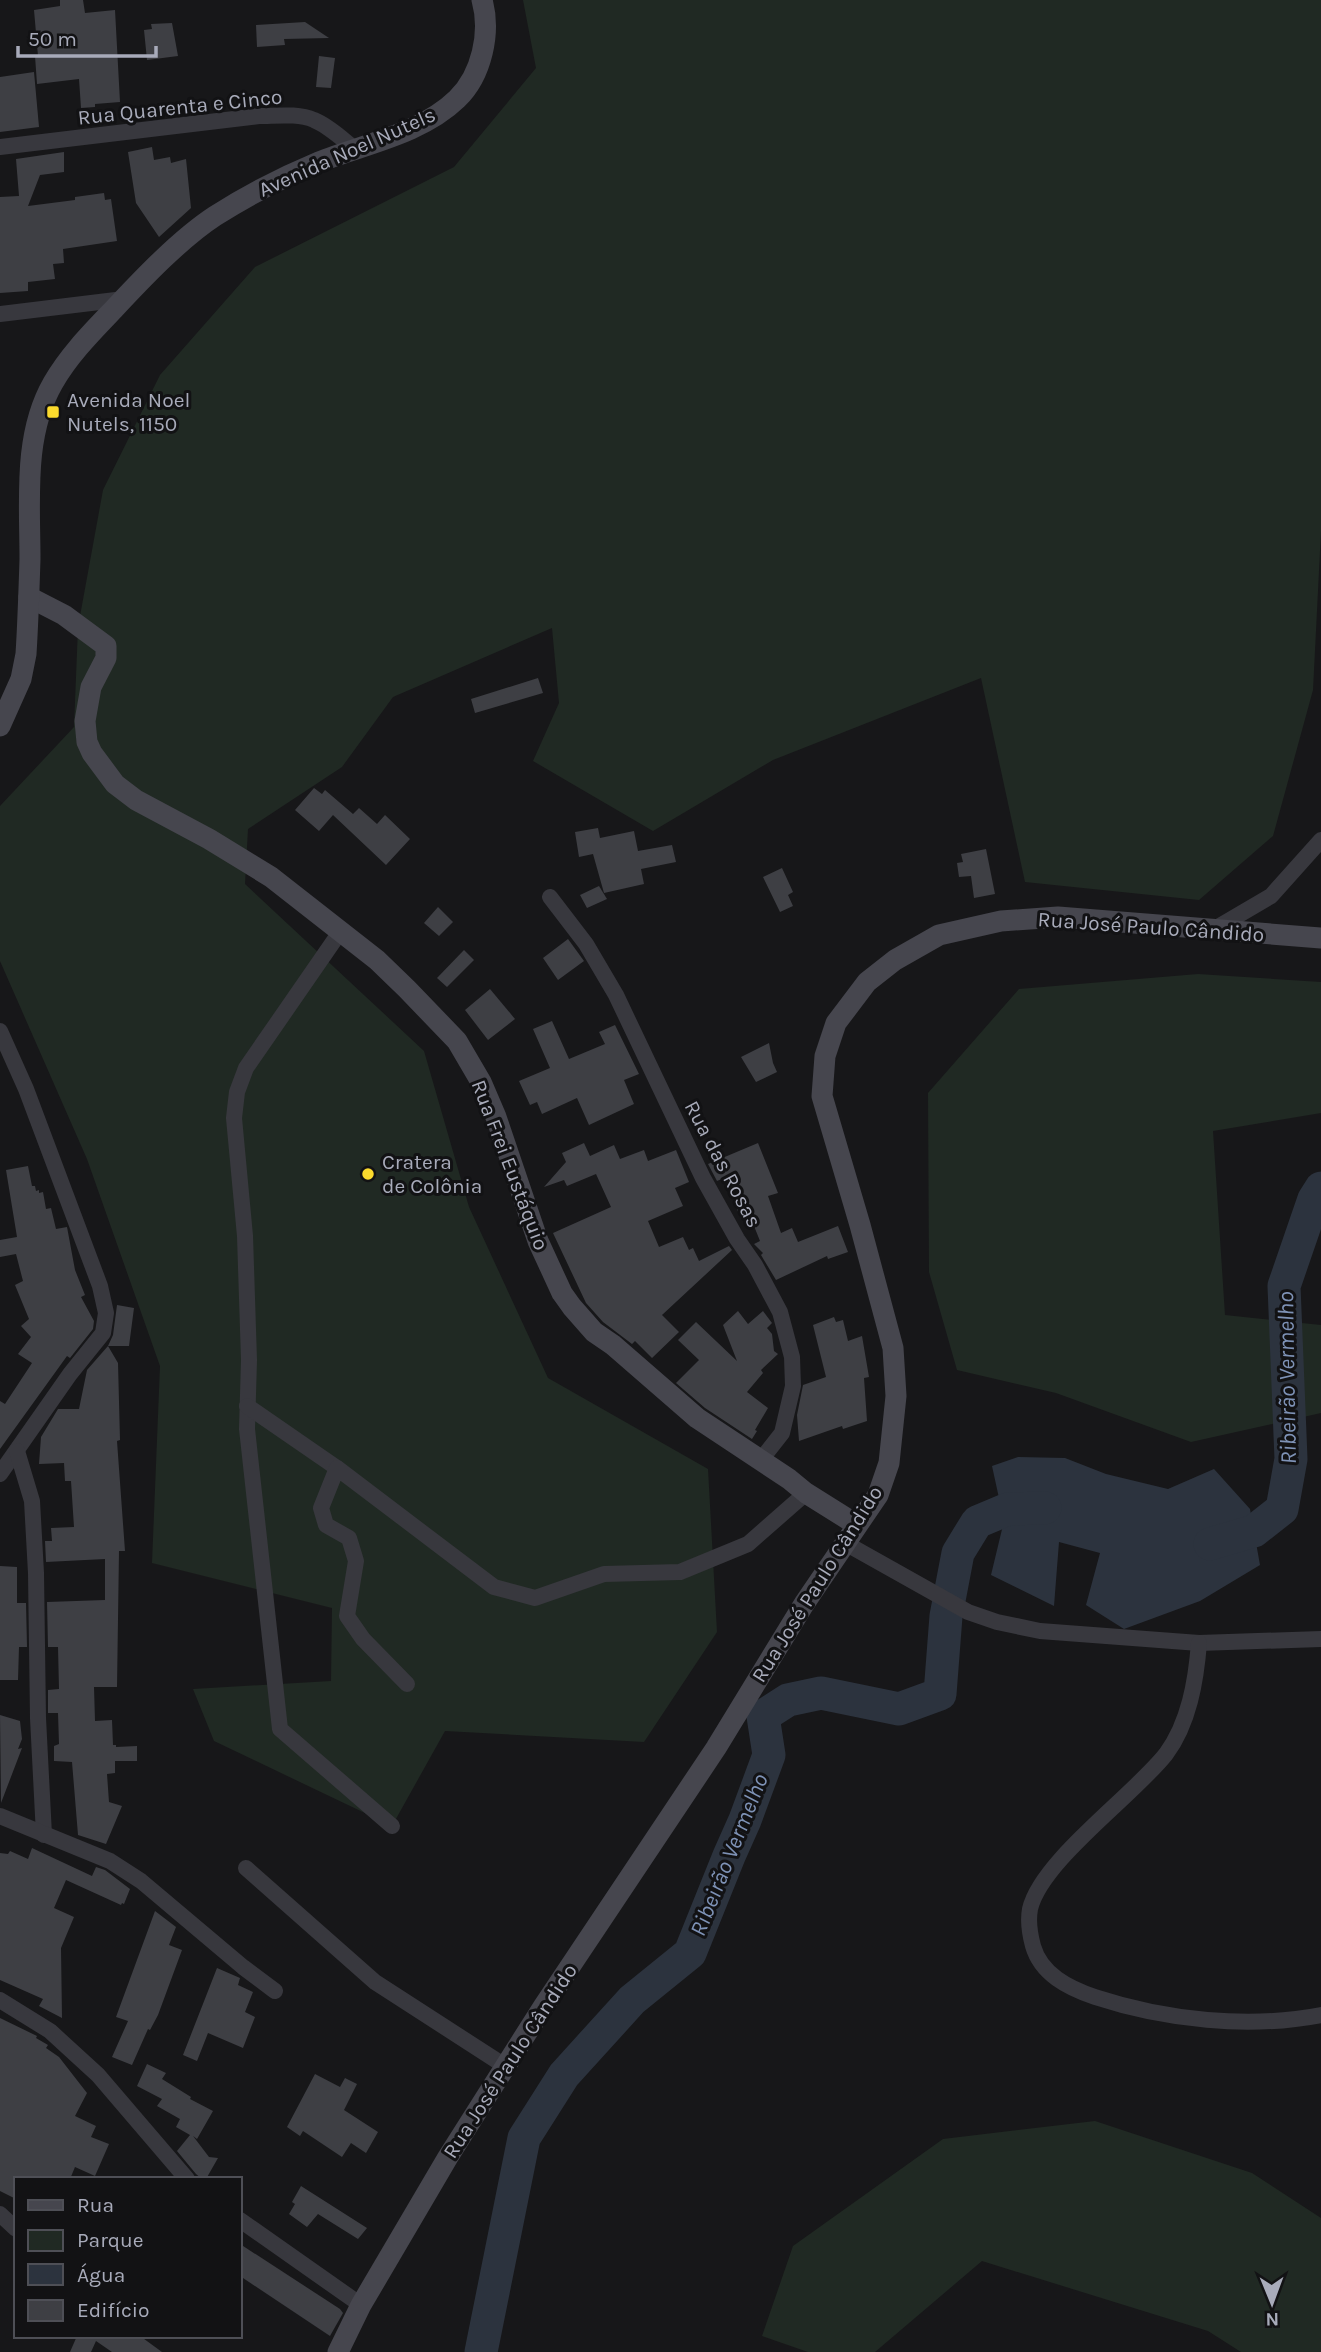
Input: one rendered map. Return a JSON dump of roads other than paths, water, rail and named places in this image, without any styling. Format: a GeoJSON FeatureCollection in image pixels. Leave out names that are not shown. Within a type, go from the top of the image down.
{"type":"FeatureCollection","features":[{"type":"Feature","properties":{"kind":"street","name":"Avenida Noel Nutels"},"geometry":{"type":"LineString","coordinates":[[0,726],[21,679],[26,654],[32,447],[45,397],[73,354],[172,251],[213,217],[295,172],[431,118],[458,98],[476,71],[484,43],[487,28],[482,0]]}},
{"type":"Feature","properties":{"kind":"street","name":"Rua Quarenta e Cinco"},"geometry":{"type":"LineString","coordinates":[[0,147],[259,116],[289,116],[313,119],[355,149]]}},
{"type":"Feature","properties":{"kind":"street"},"geometry":{"type":"LineString","coordinates":[[0,314],[124,299]]}},
{"type":"Feature","properties":{"kind":"street","name":"Rua Frei Eustáquio"},"geometry":{"type":"LineString","coordinates":[[29,597],[64,615],[106,646],[106,657],[91,687],[85,721],[87,742],[92,753],[115,784],[166,818],[209,839],[254,866],[377,960],[457,1041],[481,1082],[496,1117],[538,1241],[562,1293],[594,1332],[613,1345],[697,1418],[857,1525]]}},
{"type":"Feature","properties":{"kind":"street"},"geometry":{"type":"LineString","coordinates":[[1213,930],[1271,896],[1321,841]]}},
{"type":"Feature","properties":{"kind":"street","name":"Rua das Rosas"},"geometry":{"type":"LineString","coordinates":[[550,897],[586,944],[616,995],[702,1178],[780,1312],[792,1357],[793,1385],[782,1433],[760,1461]]}},
{"type":"Feature","properties":{"kind":"street","name":"Rua José Paulo Cândido"},"geometry":{"type":"LineString","coordinates":[[338,2352],[361,2305],[505,2066],[716,1748],[804,1604],[878,1495],[889,1463],[896,1396],[892,1348],[822,1096],[825,1056],[836,1023],[867,982],[895,960],[939,936],[1001,921],[1058,917],[1321,938]]}},
{"type":"Feature","properties":{"kind":"street"},"geometry":{"type":"LineString","coordinates":[[340,932],[246,1068],[237,1092],[234,1118],[236,1156],[246,1236],[249,1360],[247,1429],[280,1729],[392,1826]]}},
{"type":"Feature","properties":{"kind":"street"},"geometry":{"type":"LineString","coordinates":[[0,1031],[26,1089],[100,1286],[106,1313],[103,1334],[70,1374],[0,1474]]}},
{"type":"Feature","properties":{"kind":"street"},"geometry":{"type":"LineString","coordinates":[[247,1406],[337,1468],[494,1587],[535,1598],[604,1574],[680,1572],[748,1544],[806,1493]]}},
{"type":"Feature","properties":{"kind":"street"},"geometry":{"type":"LineString","coordinates":[[17,1451],[32,1500],[44,1835]]}},
{"type":"Feature","properties":{"kind":"street"},"geometry":{"type":"LineString","coordinates":[[337,1468],[321,1508],[326,1525],[349,1538],[356,1561],[347,1616],[363,1639],[407,1684]]}},
{"type":"Feature","properties":{"kind":"street"},"geometry":{"type":"LineString","coordinates":[[845,1543],[931,1593],[968,1612],[997,1622],[1040,1630],[1199,1643],[1321,1639]]}},
{"type":"Feature","properties":{"kind":"street"},"geometry":{"type":"LineString","coordinates":[[1199,1643],[1197,1672],[1192,1692],[1181,1727],[1167,1752],[1132,1790],[1079,1840],[1042,1884],[1030,1909],[1030,1936],[1037,1959],[1051,1976],[1082,1993],[1114,2003],[1210,2021],[1266,2021],[1321,2015]]}},
{"type":"Feature","properties":{"kind":"street"},"geometry":{"type":"LineString","coordinates":[[0,1816],[110,1861],[141,1881],[275,1991]]}},
{"type":"Feature","properties":{"kind":"street"},"geometry":{"type":"LineString","coordinates":[[246,1868],[375,1982],[505,2066]]}},
{"type":"Feature","properties":{"kind":"street"},"geometry":{"type":"LineString","coordinates":[[0,2000],[50,2031],[98,2075],[182,2177]]}},
{"type":"Feature","properties":{"kind":"street"},"geometry":{"type":"LineString","coordinates":[[0,2214],[14,2227]]}},
{"type":"Feature","properties":{"kind":"street"},"geometry":{"type":"LineString","coordinates":[[242,2222],[361,2305]]}},
{"type":"Feature","properties":{"kind":"water"},"geometry":{"type":"Polygon","coordinates":[[[1018,1457],[1065,1458],[1106,1474],[1168,1489],[1214,1469],[1250,1509],[1260,1565],[1200,1601],[1124,1629],[1086,1605],[1100,1553],[1059,1542],[1054,1606],[991,1575],[1004,1521],[992,1466],[1018,1457]]]}},
{"type":"Feature","properties":{"kind":"waterway","name":"Ribeirão Vermelho"},"geometry":{"type":"LineString","coordinates":[[1210,1544],[1254,1531],[1282,1509],[1291,1459],[1284,1286],[1314,1199],[1321,1188]]}},
{"type":"Feature","properties":{"kind":"waterway","name":"Ribeirão Vermelho"},"geometry":{"type":"LineString","coordinates":[[481,2352],[524,2138],[564,2075],[632,2000],[690,1953],[769,1755],[763,1716],[788,1700],[821,1693],[899,1709],[940,1694],[946,1616],[958,1553],[977,1522],[1008,1509],[1045,1508]]}},
{"type":"Feature","properties":{"kind":"place","name":"Avenida Noel Nutels, 1150"},"geometry":{"type":"Point","coordinates":[53,412]}},
{"type":"Feature","properties":{"kind":"place","name":"Cratera de Colônia"},"geometry":{"type":"Point","coordinates":[368,1174]}}]}
